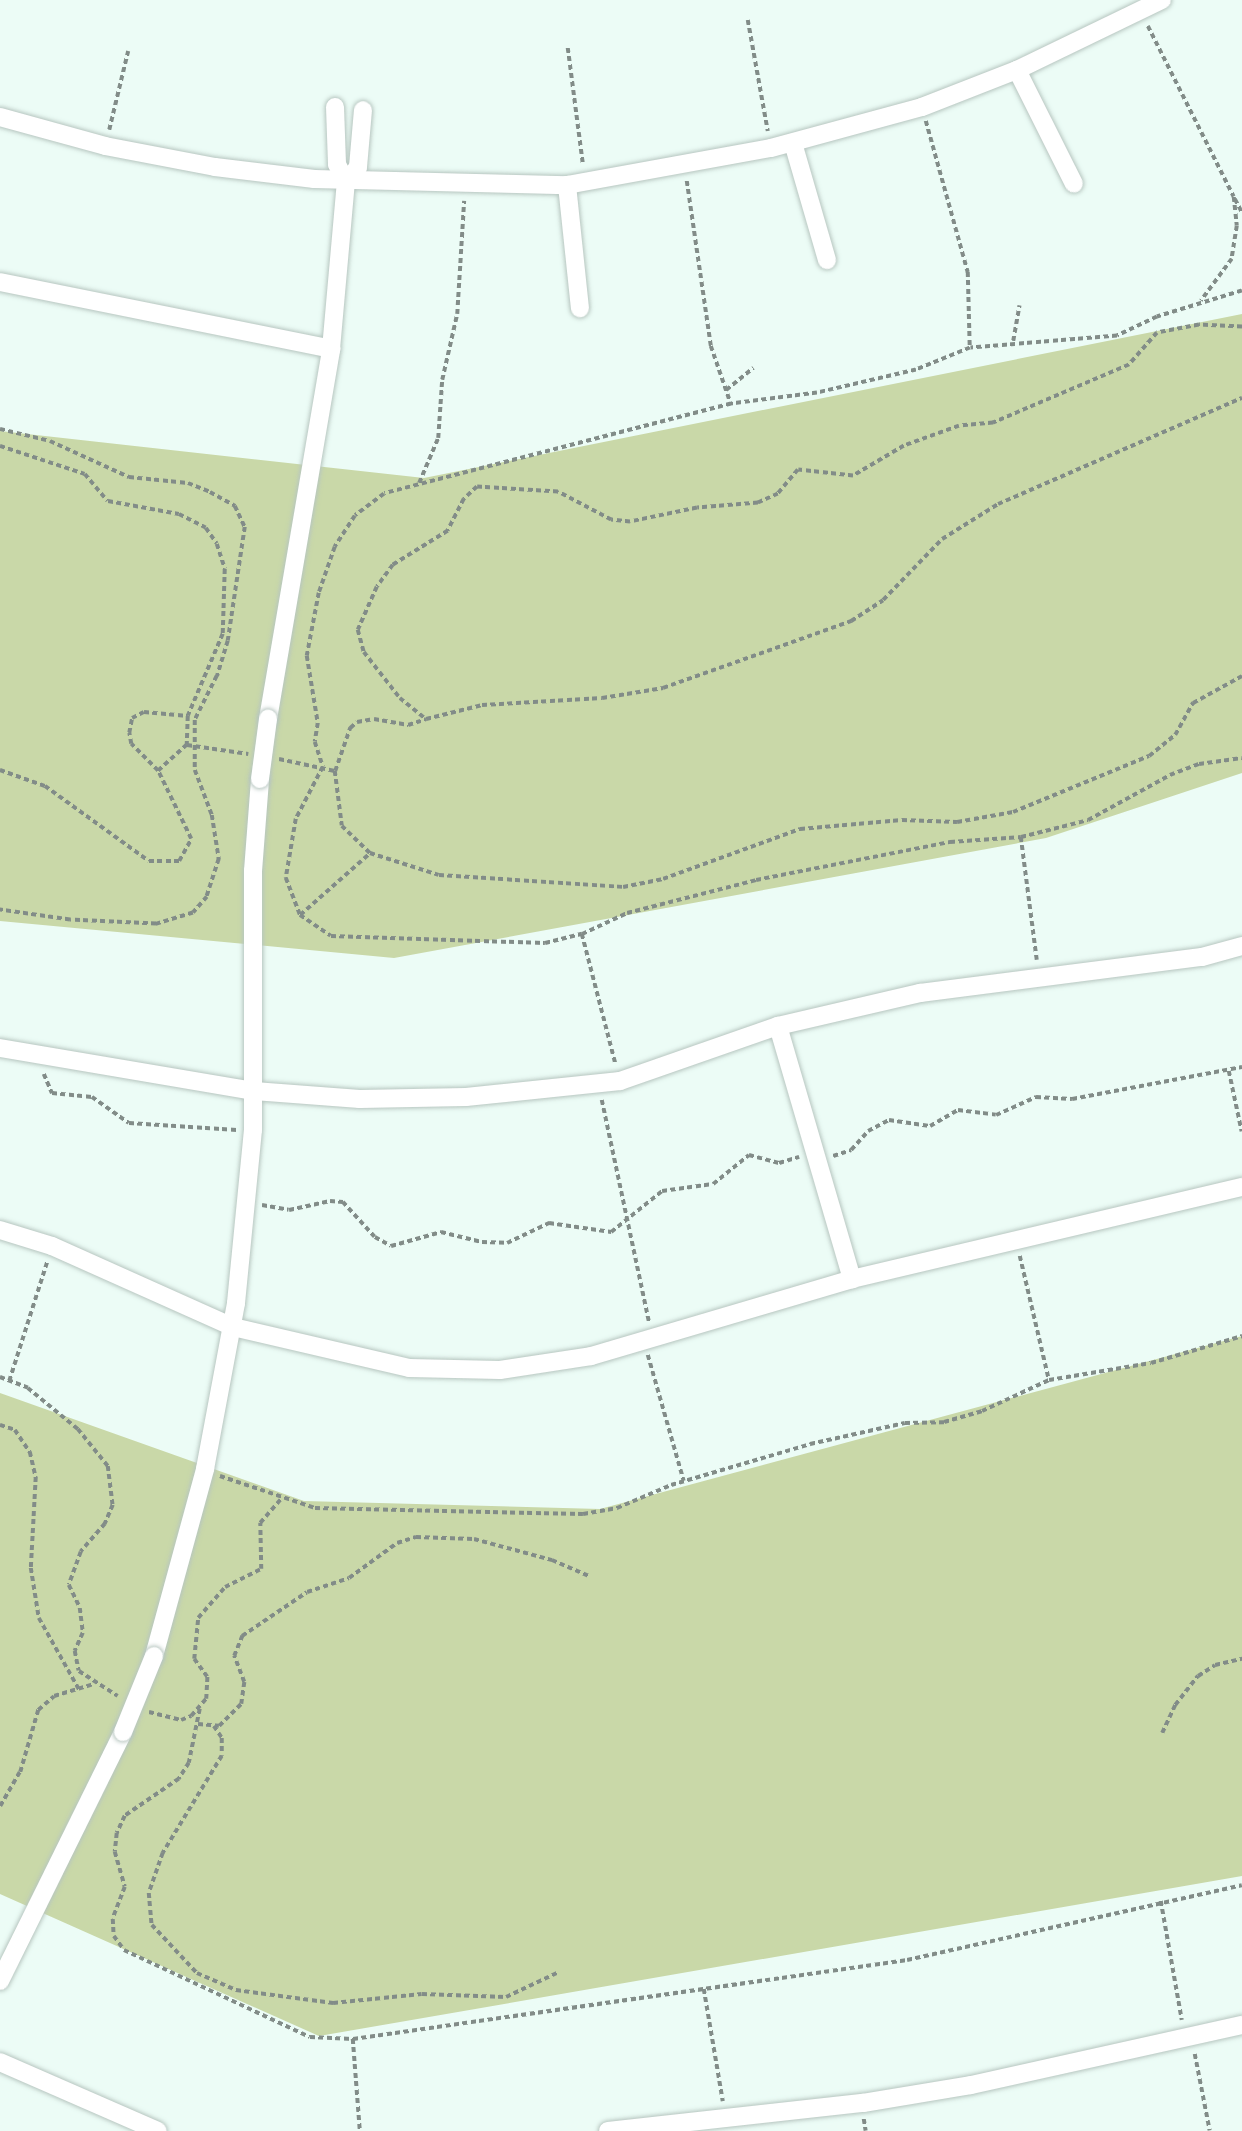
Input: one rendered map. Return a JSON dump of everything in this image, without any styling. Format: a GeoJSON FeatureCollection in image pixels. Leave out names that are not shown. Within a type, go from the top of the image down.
{"type":"FeatureCollection","features":[{"type":"Feature","properties":{"kind":"street"},"geometry":{"type":"LineString","coordinates":[[0,117],[105,146],[215,167],[346,182],[567,185],[684,166],[771,148],[922,107],[1017,70],[1162,0]]}},
{"type":"Feature","properties":{"kind":"street"},"geometry":{"type":"LineString","coordinates":[[1017,70],[1074,184]]}},
{"type":"Feature","properties":{"kind":"street"},"geometry":{"type":"LineString","coordinates":[[0,1981],[123,1732],[154,1656],[205,1469],[233,1327],[248,1202],[253,1130],[253,871],[260,779],[331,348],[346,182],[337,164],[335,107]]}},
{"type":"Feature","properties":{"kind":"street"},"geometry":{"type":"LineString","coordinates":[[346,182],[358,167],[363,110]]}},
{"type":"Feature","properties":{"kind":"street"},"geometry":{"type":"LineString","coordinates":[[793,143],[827,260]]}},
{"type":"Feature","properties":{"kind":"street"},"geometry":{"type":"LineString","coordinates":[[567,185],[580,308]]}},
{"type":"Feature","properties":{"kind":"street"},"geometry":{"type":"LineString","coordinates":[[0,282],[331,348]]}},
{"type":"Feature","properties":{"kind":"street"},"geometry":{"type":"LineString","coordinates":[[0,1048],[254,1091],[360,1099],[453,1097],[620,1081],[778,1026],[920,993],[1202,957],[1242,946]]}},
{"type":"Feature","properties":{"kind":"street"},"geometry":{"type":"LineString","coordinates":[[778,1026],[852,1279]]}},
{"type":"Feature","properties":{"kind":"street"},"geometry":{"type":"LineString","coordinates":[[0,1230],[52,1246],[233,1327],[409,1368],[500,1370],[648,1341],[852,1279],[1242,1187]]}},
{"type":"Feature","properties":{"kind":"street"},"geometry":{"type":"LineString","coordinates":[[608,2131],[727,2125],[971,2085],[1242,2025]]}},
{"type":"Feature","properties":{"kind":"street"},"geometry":{"type":"LineString","coordinates":[[0,2062],[158,2131]]}},
{"type":"Feature","properties":{"kind":"path"},"geometry":{"type":"LineString","coordinates":[[1140,11],[1242,212]]}},
{"type":"Feature","properties":{"kind":"path"},"geometry":{"type":"LineString","coordinates":[[748,19],[771,148]]}},
{"type":"Feature","properties":{"kind":"path"},"geometry":{"type":"LineString","coordinates":[[568,48],[586,182]]}},
{"type":"Feature","properties":{"kind":"path"},"geometry":{"type":"LineString","coordinates":[[105,146],[128,51]]}},
{"type":"Feature","properties":{"kind":"path"},"geometry":{"type":"LineString","coordinates":[[922,107],[961,234],[971,310],[970,348]]}},
{"type":"Feature","properties":{"kind":"path"},"geometry":{"type":"LineString","coordinates":[[684,166],[711,346],[732,404]]}},
{"type":"Feature","properties":{"kind":"path"},"geometry":{"type":"LineString","coordinates":[[419,483],[438,439],[442,380],[457,314],[466,184]]}},
{"type":"Feature","properties":{"kind":"path"},"geometry":{"type":"LineString","coordinates":[[1200,302],[1232,260],[1237,226],[1234,197]]}},
{"type":"Feature","properties":{"kind":"path"},"geometry":{"type":"LineString","coordinates":[[1242,291],[1200,302],[1117,336],[1013,341],[970,348],[916,370],[817,393],[732,404],[384,494],[355,516],[335,547],[319,593],[307,656],[318,723],[315,742],[323,768],[296,819],[287,859],[289,895],[300,915],[331,936],[352,940],[544,943],[582,934],[627,913],[756,880],[950,842],[1021,837],[1088,820],[1199,764],[1242,758]]}},
{"type":"Feature","properties":{"kind":"path"},"geometry":{"type":"LineString","coordinates":[[1013,341],[1019,306]]}},
{"type":"Feature","properties":{"kind":"path"},"geometry":{"type":"LineString","coordinates":[[426,719],[376,671],[364,652],[358,630],[377,587],[393,565],[448,531],[464,499],[477,487],[558,492],[611,520],[629,522],[697,508],[758,503],[778,494],[798,470],[853,476],[904,446],[959,426],[993,423],[1129,365],[1157,333],[1199,325],[1242,327]]}},
{"type":"Feature","properties":{"kind":"path"},"geometry":{"type":"LineString","coordinates":[[726,390],[754,368]]}},
{"type":"Feature","properties":{"kind":"path"},"geometry":{"type":"LineString","coordinates":[[1242,398],[998,504],[942,539],[883,600],[850,621],[663,688],[602,698],[482,705],[408,725],[374,719],[357,722],[351,728],[335,771],[342,826],[370,853],[439,876],[623,887],[663,879],[800,829],[902,820],[957,822],[1013,812],[1149,756],[1175,735],[1193,703],[1242,677]]}},
{"type":"Feature","properties":{"kind":"path"},"geometry":{"type":"LineString","coordinates":[[0,429],[50,441],[129,477],[188,483],[223,498],[242,516],[245,538],[228,641],[217,677],[195,720],[195,770],[212,815],[219,859],[216,879],[193,913],[156,924],[70,920],[0,910]]}},
{"type":"Feature","properties":{"kind":"path"},"geometry":{"type":"LineString","coordinates":[[0,446],[85,474],[108,501],[179,514],[205,528],[217,544],[225,569],[223,635],[188,716],[187,745],[158,771]]}},
{"type":"Feature","properties":{"kind":"path"},"geometry":{"type":"LineString","coordinates":[[0,770],[45,786],[140,855],[169,863],[179,861],[191,838],[158,771],[131,744],[132,718],[144,712],[188,716]]}},
{"type":"Feature","properties":{"kind":"path"},"geometry":{"type":"LineString","coordinates":[[187,745],[194,746]]}},
{"type":"Feature","properties":{"kind":"path"},"geometry":{"type":"LineString","coordinates":[[308,763],[335,771]]}},
{"type":"Feature","properties":{"kind":"path"},"geometry":{"type":"LineString","coordinates":[[1021,837],[1039,978]]}},
{"type":"Feature","properties":{"kind":"path"},"geometry":{"type":"LineString","coordinates":[[300,915],[370,853]]}},
{"type":"Feature","properties":{"kind":"path"},"geometry":{"type":"LineString","coordinates":[[582,934],[620,1081]]}},
{"type":"Feature","properties":{"kind":"path"},"geometry":{"type":"LineString","coordinates":[[41,1055],[47,1088],[58,1095],[92,1097],[130,1123],[253,1130]]}},
{"type":"Feature","properties":{"kind":"path"},"geometry":{"type":"LineString","coordinates":[[248,1202],[289,1210],[330,1201],[343,1202],[382,1243],[400,1247],[441,1232],[482,1242],[507,1243],[549,1223],[573,1223],[603,1233],[618,1229],[626,1217],[662,1191],[713,1184],[749,1155],[779,1163],[851,1150],[868,1131],[889,1120],[930,1126],[958,1110],[996,1115],[1036,1097],[1072,1099],[1242,1068]]}},
{"type":"Feature","properties":{"kind":"path"},"geometry":{"type":"LineString","coordinates":[[1229,1071],[1242,1132]]}},
{"type":"Feature","properties":{"kind":"path"},"geometry":{"type":"LineString","coordinates":[[599,1084],[648,1341],[684,1481]]}},
{"type":"Feature","properties":{"kind":"path"},"geometry":{"type":"LineString","coordinates":[[1016,1239],[1049,1380]]}},
{"type":"Feature","properties":{"kind":"path"},"geometry":{"type":"LineString","coordinates":[[9,1381],[52,1246]]}},
{"type":"Feature","properties":{"kind":"path"},"geometry":{"type":"LineString","coordinates":[[205,1469],[281,1499],[315,1508],[583,1514],[629,1504],[684,1481],[863,1431],[970,1415],[1049,1380],[1151,1363],[1242,1336]]}},
{"type":"Feature","properties":{"kind":"path"},"geometry":{"type":"LineString","coordinates":[[0,1377],[28,1388],[78,1429],[108,1466],[114,1485],[105,1524],[81,1552],[69,1585],[80,1608],[83,1633],[76,1661],[94,1684],[126,1701]]}},
{"type":"Feature","properties":{"kind":"path"},"geometry":{"type":"LineString","coordinates":[[0,1425],[15,1430],[30,1452],[36,1477],[32,1568],[39,1618],[80,1691]]}},
{"type":"Feature","properties":{"kind":"path"},"geometry":{"type":"LineString","coordinates":[[281,1499],[260,1523],[261,1569],[225,1587],[198,1618],[194,1659],[207,1677],[209,1688],[200,1709],[189,1763],[179,1779],[125,1816],[117,1833],[115,1852],[125,1887],[113,1919],[118,1944],[310,2037],[353,2039],[907,1960],[1242,1885]]}},
{"type":"Feature","properties":{"kind":"path"},"geometry":{"type":"LineString","coordinates":[[198,1724],[214,1726],[236,1710],[244,1697],[244,1682],[234,1656],[242,1636],[307,1591],[349,1578],[397,1543],[427,1536],[474,1539],[552,1560],[589,1576]]}},
{"type":"Feature","properties":{"kind":"path"},"geometry":{"type":"LineString","coordinates":[[1162,1733],[1175,1705],[1198,1676],[1214,1665],[1242,1660]]}},
{"type":"Feature","properties":{"kind":"path"},"geometry":{"type":"LineString","coordinates":[[0,1806],[16,1782],[38,1710],[54,1696],[80,1691],[94,1684]]}},
{"type":"Feature","properties":{"kind":"path"},"geometry":{"type":"LineString","coordinates":[[137,1706],[169,1720],[191,1716],[200,1709]]}},
{"type":"Feature","properties":{"kind":"path"},"geometry":{"type":"LineString","coordinates":[[214,1726],[222,1738],[222,1756],[163,1853],[149,1893],[152,1926],[197,1973],[236,1990],[333,2003],[422,1994],[506,1997],[559,1972]]}},
{"type":"Feature","properties":{"kind":"path"},"geometry":{"type":"LineString","coordinates":[[1161,1901],[1210,2131]]}},
{"type":"Feature","properties":{"kind":"path"},"geometry":{"type":"LineString","coordinates":[[704,1989],[727,2125]]}},
{"type":"Feature","properties":{"kind":"path"},"geometry":{"type":"LineString","coordinates":[[353,2039],[360,2131]]}},
{"type":"Feature","properties":{"kind":"green space"},"geometry":{"type":"Polygon","coordinates":[[[1242,314],[1242,773],[1046,838],[394,958],[0,921],[0,431],[424,478],[1242,314]]]}},
{"type":"Feature","properties":{"kind":"green space"},"geometry":{"type":"Polygon","coordinates":[[[1242,1336],[1242,1876],[319,2036],[0,1894],[0,1393],[304,1501],[600,1509],[1242,1336]]]}}]}
